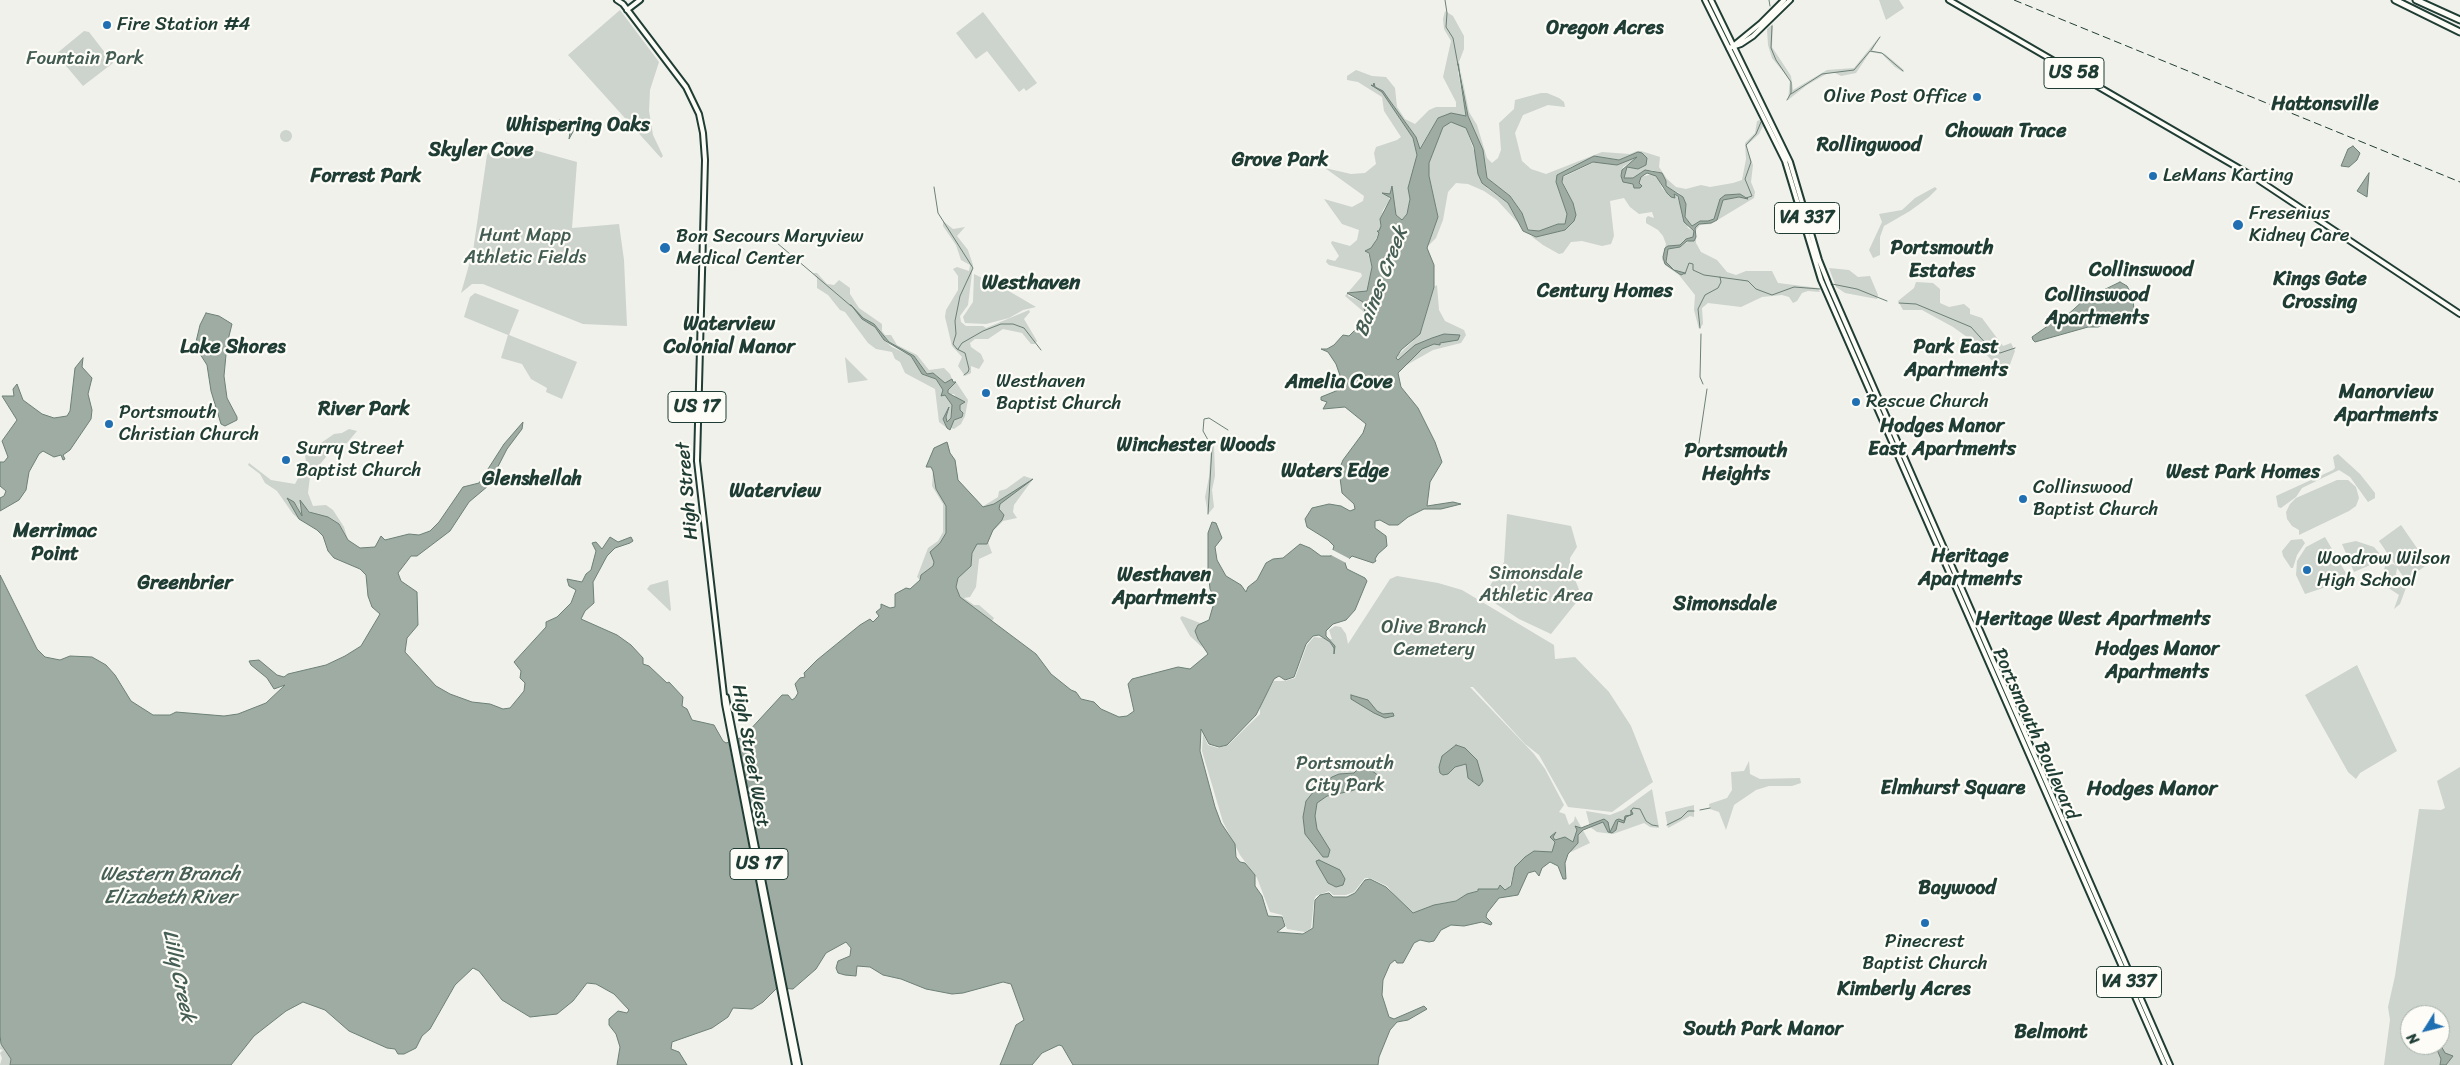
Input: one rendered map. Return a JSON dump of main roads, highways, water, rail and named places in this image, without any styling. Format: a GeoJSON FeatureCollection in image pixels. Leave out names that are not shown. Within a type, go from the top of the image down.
{"type":"FeatureCollection","features":[{"type":"Feature","properties":{"kind":"highway"},"geometry":{"type":"LineString","coordinates":[[2395,0],[2460,32]]}},
{"type":"Feature","properties":{"kind":"highway"},"geometry":{"type":"LineString","coordinates":[[2416,0],[2460,20]]}},
{"type":"Feature","properties":{"kind":"main road","name":"High Street"},"geometry":{"type":"LineString","coordinates":[[617,0],[623,2],[627,10],[686,87],[699,114],[703,132],[705,160],[696,440],[722,670]]}},
{"type":"Feature","properties":{"kind":"main road"},"geometry":{"type":"LineString","coordinates":[[623,2],[628,0]]}},
{"type":"Feature","properties":{"kind":"main road"},"geometry":{"type":"LineString","coordinates":[[627,10],[640,0]]}},
{"type":"Feature","properties":{"kind":"main road","name":"Portsmouth Boulevard"},"geometry":{"type":"LineString","coordinates":[[1705,0],[1795,173],[1819,260],[1828,285],[2170,1065]]}},
{"type":"Feature","properties":{"kind":"main road","name":"Portsmouth Boulevard"},"geometry":{"type":"LineString","coordinates":[[1710,0],[1731,47]]}},
{"type":"Feature","properties":{"kind":"main road"},"geometry":{"type":"LineString","coordinates":[[1731,47],[1761,23],[1784,0]]}},
{"type":"Feature","properties":{"kind":"main road"},"geometry":{"type":"LineString","coordinates":[[1731,47],[1741,44],[1756,34],[1790,0]]}},
{"type":"Feature","properties":{"kind":"main road","name":"US 58"},"geometry":{"type":"LineString","coordinates":[[1949,0],[2254,177],[2460,314]]}},
{"type":"Feature","properties":{"kind":"main road","name":"Portsmouth Boulevard"},"geometry":{"type":"LineString","coordinates":[[1760,105],[1789,170],[1821,280],[2165,1065]]}},
{"type":"Feature","properties":{"kind":"main road","name":"High Street West"},"geometry":{"type":"LineString","coordinates":[[722,670],[731,734],[797,1065]]}},
{"type":"Feature","properties":{"kind":"water","name":"Western Branch Elizabeth River"},"geometry":{"type":"Polygon","coordinates":[[[1458,64],[1468,116],[1483,150],[1487,178],[1510,196],[1522,213],[1528,230],[1539,231],[1558,224],[1565,224],[1567,214],[1556,182],[1557,175],[1594,156],[1619,160],[1638,152],[1642,153],[1647,158],[1646,165],[1638,169],[1627,167],[1624,178],[1633,178],[1645,170],[1662,173],[1666,186],[1683,197],[1686,204],[1685,217],[1692,226],[1700,221],[1714,219],[1720,199],[1725,195],[1740,194],[1748,199],[1739,197],[1723,200],[1717,220],[1711,223],[1699,224],[1695,228],[1696,237],[1694,241],[1687,241],[1680,247],[1668,249],[1666,262],[1674,270],[1685,273],[1681,275],[1665,264],[1663,257],[1665,248],[1680,245],[1686,239],[1693,237],[1694,231],[1684,222],[1678,196],[1674,194],[1675,198],[1671,197],[1656,176],[1647,173],[1641,177],[1639,183],[1642,186],[1640,188],[1634,188],[1633,184],[1623,182],[1622,170],[1637,157],[1617,165],[1593,162],[1563,176],[1562,182],[1573,203],[1576,215],[1574,221],[1565,230],[1536,237],[1523,231],[1508,203],[1482,183],[1478,174],[1474,147],[1466,128],[1451,122],[1443,127],[1429,163],[1429,176],[1438,217],[1427,248],[1434,265],[1434,287],[1420,334],[1401,350],[1396,358],[1398,360],[1415,345],[1432,338],[1444,334],[1460,335],[1458,340],[1440,343],[1440,345],[1434,344],[1422,349],[1398,373],[1401,387],[1418,408],[1435,442],[1442,462],[1430,482],[1427,506],[1453,502],[1461,504],[1441,509],[1424,509],[1408,517],[1398,525],[1389,525],[1380,520],[1375,521],[1375,528],[1386,536],[1387,546],[1378,554],[1375,559],[1376,561],[1373,563],[1352,556],[1345,563],[1347,569],[1365,578],[1367,581],[1355,610],[1346,620],[1333,624],[1326,631],[1326,636],[1335,646],[1334,654],[1334,648],[1330,642],[1319,635],[1313,636],[1306,644],[1294,677],[1285,680],[1279,676],[1274,679],[1256,715],[1227,745],[1219,747],[1209,744],[1201,729],[1200,751],[1215,807],[1221,823],[1235,844],[1236,857],[1240,862],[1245,863],[1255,875],[1255,886],[1262,896],[1268,916],[1282,917],[1285,926],[1277,932],[1303,934],[1313,928],[1315,900],[1320,895],[1329,893],[1333,897],[1347,897],[1355,893],[1365,880],[1370,879],[1386,887],[1413,913],[1434,905],[1456,901],[1467,894],[1478,891],[1478,889],[1498,889],[1500,885],[1505,890],[1511,886],[1515,867],[1525,857],[1534,851],[1552,852],[1555,842],[1550,837],[1556,832],[1553,837],[1555,840],[1565,837],[1573,842],[1577,830],[1575,826],[1581,828],[1604,819],[1608,822],[1610,832],[1616,820],[1624,821],[1625,816],[1630,815],[1626,817],[1624,823],[1618,821],[1616,830],[1612,833],[1608,832],[1603,822],[1583,830],[1578,835],[1578,843],[1568,854],[1565,863],[1566,879],[1563,879],[1558,866],[1550,862],[1542,868],[1539,876],[1535,871],[1528,873],[1518,895],[1499,898],[1487,913],[1486,917],[1492,923],[1491,925],[1482,922],[1464,926],[1451,925],[1441,930],[1434,941],[1420,940],[1414,943],[1403,963],[1397,963],[1395,960],[1390,964],[1383,980],[1382,995],[1389,1017],[1394,1019],[1424,1006],[1427,1009],[1408,1020],[1397,1022],[1390,1030],[1379,1057],[1378,1065],[1073,1065],[1062,1046],[1059,1045],[1042,1053],[1032,1065],[1000,1065],[1016,1025],[1024,1020],[1011,984],[1003,982],[963,993],[952,994],[926,989],[901,979],[883,975],[870,967],[857,966],[856,976],[845,975],[838,973],[836,968],[838,961],[850,956],[851,948],[846,942],[826,953],[816,969],[793,989],[777,988],[763,1002],[752,1009],[733,1008],[728,1017],[712,1028],[672,1042],[671,1049],[679,1052],[687,1065],[617,1065],[620,1047],[616,1034],[609,1025],[609,1019],[618,1011],[627,1013],[629,1010],[614,994],[596,984],[587,983],[573,1001],[557,1014],[530,1017],[502,1000],[479,971],[473,968],[455,985],[430,1029],[422,1036],[416,1048],[404,1054],[398,1054],[395,1049],[387,1048],[349,1031],[325,1010],[303,1002],[286,1011],[254,1036],[231,1065],[10,1065],[11,1059],[1,1044],[0,1035],[0,575],[37,649],[45,657],[60,660],[70,656],[92,657],[106,665],[115,675],[131,701],[153,715],[170,715],[176,712],[224,716],[238,714],[266,703],[285,685],[274,689],[267,678],[251,665],[249,661],[259,660],[277,675],[284,677],[288,674],[326,665],[361,646],[380,614],[372,607],[368,596],[366,575],[360,569],[334,558],[328,551],[323,536],[299,519],[287,498],[294,502],[302,516],[300,500],[309,512],[328,517],[339,524],[348,540],[360,548],[375,547],[381,536],[385,540],[409,534],[419,535],[430,531],[439,522],[463,487],[479,483],[504,444],[523,422],[522,429],[507,449],[488,486],[469,502],[450,531],[417,556],[411,556],[398,573],[401,581],[417,592],[418,625],[407,638],[405,652],[436,686],[450,694],[472,702],[490,704],[503,709],[510,708],[524,691],[525,683],[520,678],[521,671],[514,662],[546,627],[546,622],[557,617],[571,603],[576,590],[569,586],[567,579],[582,582],[586,574],[591,570],[596,551],[592,543],[596,542],[602,549],[610,537],[618,542],[631,537],[633,541],[615,548],[607,556],[593,582],[594,603],[585,611],[581,619],[617,635],[631,645],[643,658],[643,664],[649,666],[667,683],[669,682],[683,697],[682,706],[687,709],[692,720],[714,725],[726,743],[740,738],[747,733],[782,695],[788,695],[792,700],[795,698],[798,693],[795,684],[800,678],[805,677],[804,673],[817,660],[860,625],[870,619],[873,622],[879,616],[876,612],[881,608],[881,604],[890,608],[895,607],[895,594],[906,588],[910,589],[920,580],[921,575],[933,566],[934,562],[930,552],[940,543],[946,533],[946,506],[936,489],[931,467],[926,467],[934,448],[947,442],[950,453],[955,460],[958,480],[983,507],[994,504],[1033,479],[1000,504],[999,509],[1004,515],[1002,520],[993,530],[987,544],[977,544],[972,553],[971,566],[958,578],[956,587],[960,597],[1036,654],[1051,674],[1076,692],[1081,699],[1094,702],[1101,709],[1119,717],[1127,716],[1134,711],[1128,684],[1132,679],[1178,667],[1190,669],[1208,654],[1195,631],[1198,625],[1209,620],[1215,599],[1210,589],[1208,569],[1208,533],[1212,522],[1216,523],[1222,538],[1215,547],[1217,560],[1226,576],[1241,585],[1246,592],[1248,587],[1257,580],[1266,563],[1273,559],[1283,558],[1300,544],[1321,556],[1331,556],[1334,546],[1307,527],[1305,519],[1312,508],[1329,504],[1341,506],[1350,511],[1355,509],[1354,504],[1342,493],[1339,470],[1343,460],[1363,433],[1366,424],[1345,407],[1323,409],[1327,402],[1321,400],[1321,397],[1341,389],[1343,384],[1336,364],[1328,352],[1321,349],[1327,349],[1334,345],[1343,335],[1349,336],[1366,319],[1363,302],[1347,293],[1367,291],[1372,267],[1369,253],[1365,251],[1371,248],[1377,239],[1379,233],[1377,231],[1379,231],[1381,226],[1380,219],[1391,198],[1382,193],[1390,194],[1392,186],[1396,215],[1402,220],[1407,214],[1410,199],[1408,188],[1417,155],[1413,138],[1382,92],[1371,85],[1373,86],[1374,83],[1375,87],[1383,91],[1416,137],[1420,149],[1438,118],[1451,113],[1466,116],[1458,64]]]}},
{"type":"Feature","properties":{"kind":"water"},"geometry":{"type":"Polygon","coordinates":[[[560,120],[567,124],[580,120],[594,134],[574,130],[569,139],[570,132],[560,120]]]}},
{"type":"Feature","properties":{"kind":"water"},"geometry":{"type":"Polygon","coordinates":[[[2353,146],[2360,153],[2357,160],[2349,167],[2341,166],[2348,149],[2353,146]]]}},
{"type":"Feature","properties":{"kind":"water"},"geometry":{"type":"Polygon","coordinates":[[[2369,173],[2367,197],[2357,191],[2369,173]]]}},
{"type":"Feature","properties":{"kind":"water"},"geometry":{"type":"Polygon","coordinates":[[[2120,282],[2127,286],[2133,297],[2134,311],[2127,317],[2098,327],[2088,327],[2035,342],[2033,340],[2032,337],[2052,323],[2063,319],[2085,299],[2120,282]]]}},
{"type":"Feature","properties":{"kind":"water"},"geometry":{"type":"Polygon","coordinates":[[[851,305],[863,318],[874,324],[889,342],[914,356],[927,374],[933,373],[945,383],[952,379],[953,382],[956,382],[948,390],[948,393],[965,402],[960,405],[960,410],[963,413],[962,417],[954,420],[950,430],[943,419],[949,407],[946,417],[947,422],[951,418],[952,405],[945,395],[941,396],[943,390],[936,379],[922,374],[911,356],[884,340],[875,327],[862,319],[851,305]]]}},
{"type":"Feature","properties":{"kind":"water"},"geometry":{"type":"Polygon","coordinates":[[[206,313],[219,316],[232,324],[227,344],[224,376],[227,398],[237,420],[225,426],[221,424],[211,391],[207,365],[195,346],[200,325],[206,313]]]}},
{"type":"Feature","properties":{"kind":"water"},"geometry":{"type":"Polygon","coordinates":[[[83,358],[82,367],[92,378],[88,394],[92,410],[91,419],[70,450],[63,455],[65,459],[63,460],[61,455],[54,457],[43,451],[39,454],[29,472],[26,490],[19,500],[0,511],[0,498],[4,496],[6,491],[0,486],[0,462],[4,462],[8,457],[2,441],[17,420],[2,396],[14,396],[13,389],[17,384],[23,400],[42,414],[54,418],[67,416],[70,411],[75,368],[83,358]]]}},
{"type":"Feature","properties":{"kind":"water"},"geometry":{"type":"Polygon","coordinates":[[[1351,695],[1368,700],[1377,711],[1383,714],[1393,713],[1394,716],[1385,718],[1374,713],[1351,699],[1351,695]]]}},
{"type":"Feature","properties":{"kind":"water"},"geometry":{"type":"Polygon","coordinates":[[[1456,745],[1465,748],[1477,760],[1483,781],[1479,786],[1468,778],[1466,764],[1455,767],[1448,774],[1443,775],[1440,773],[1439,767],[1442,756],[1456,745]]]}},
{"type":"Feature","properties":{"kind":"water"},"geometry":{"type":"Polygon","coordinates":[[[1363,764],[1379,776],[1379,781],[1351,791],[1327,796],[1317,803],[1315,816],[1317,829],[1330,850],[1328,857],[1323,857],[1305,834],[1303,817],[1306,801],[1314,791],[1332,777],[1339,774],[1354,773],[1363,764]]]}},
{"type":"Feature","properties":{"kind":"water"},"geometry":{"type":"Polygon","coordinates":[[[1319,860],[1340,870],[1345,879],[1343,885],[1336,887],[1328,883],[1317,864],[1316,861],[1319,860]]]}},
{"type":"Feature","properties":{"kind":"water"},"geometry":{"type":"Polygon","coordinates":[[[2439,1055],[2453,1056],[2446,1065],[2440,1065],[2439,1055]]]}},
{"type":"Feature","properties":{"kind":"waterway"},"geometry":{"type":"LineString","coordinates":[[1445,0],[1447,13],[1446,27],[1453,38],[1458,65]]}},
{"type":"Feature","properties":{"kind":"waterway"},"geometry":{"type":"LineString","coordinates":[[1769,0],[1770,6]]}},
{"type":"Feature","properties":{"kind":"waterway"},"geometry":{"type":"LineString","coordinates":[[1772,26],[1771,48],[1776,60],[1791,82],[1791,93],[1787,100]]}},
{"type":"Feature","properties":{"kind":"waterway"},"geometry":{"type":"LineString","coordinates":[[1871,50],[1880,37]]}},
{"type":"Feature","properties":{"kind":"waterway"},"geometry":{"type":"LineString","coordinates":[[1791,94],[1822,74],[1854,70],[1870,51],[1882,53],[1903,71]]}},
{"type":"Feature","properties":{"kind":"waterway"},"geometry":{"type":"LineString","coordinates":[[1746,198],[1752,196],[1745,179],[1751,162],[1746,145],[1756,134],[1761,122]]}},
{"type":"Feature","properties":{"kind":"waterway"},"geometry":{"type":"LineString","coordinates":[[934,187],[938,213],[973,268],[960,296],[955,321],[956,334],[953,344],[957,349],[965,353],[969,369],[964,375]]}},
{"type":"Feature","properties":{"kind":"waterway"},"geometry":{"type":"LineString","coordinates":[[770,237],[851,306]]}},
{"type":"Feature","properties":{"kind":"waterway","name":"Baines Creek"},"geometry":{"type":"LineString","coordinates":[[1685,274],[1689,263],[1693,264],[1693,270],[1704,275],[1748,281],[1756,289],[1772,295],[1794,287],[1820,289]]}},
{"type":"Feature","properties":{"kind":"waterway"},"geometry":{"type":"LineString","coordinates":[[1700,328],[1698,309],[1705,295],[1718,288],[1721,282],[1720,277]]}},
{"type":"Feature","properties":{"kind":"waterway","name":"Baines Creek"},"geometry":{"type":"LineString","coordinates":[[1832,284],[1857,289],[1887,301]]}},
{"type":"Feature","properties":{"kind":"waterway","name":"Baines Creek"},"geometry":{"type":"LineString","coordinates":[[1899,303],[1916,304],[1971,327],[1989,347],[2000,353],[2015,348]]}},
{"type":"Feature","properties":{"kind":"waterway"},"geometry":{"type":"LineString","coordinates":[[958,349],[962,343],[983,331],[1001,324],[1013,324],[1024,328],[1041,350]]}},
{"type":"Feature","properties":{"kind":"waterway"},"geometry":{"type":"LineString","coordinates":[[1701,334],[1700,377],[1703,384]]}},
{"type":"Feature","properties":{"kind":"waterway"},"geometry":{"type":"LineString","coordinates":[[1699,443],[1707,389]]}},
{"type":"Feature","properties":{"kind":"waterway"},"geometry":{"type":"LineString","coordinates":[[1208,514],[1212,447],[1203,431],[1204,419],[1209,418],[1228,430]]}},
{"type":"Feature","properties":{"kind":"waterway"},"geometry":{"type":"LineString","coordinates":[[1631,811],[1633,808],[1640,809],[1646,821],[1658,826]]}},
{"type":"Feature","properties":{"kind":"waterway"},"geometry":{"type":"LineString","coordinates":[[1700,810],[1710,808]]}},
{"type":"Feature","properties":{"kind":"waterway"},"geometry":{"type":"LineString","coordinates":[[1667,825],[1681,818],[1688,811],[1694,811]]}},
{"type":"Feature","properties":{"kind":"railway"},"geometry":{"type":"LineString","coordinates":[[2014,0],[2460,182]]}},
{"type":"Feature","properties":{"kind":"place","name":"Fire Station #4"},"geometry":{"type":"Point","coordinates":[107,25]}},
{"type":"Feature","properties":{"kind":"place","name":"Olive Post Office"},"geometry":{"type":"Point","coordinates":[1977,97]}},
{"type":"Feature","properties":{"kind":"place","name":"LeMans Karting"},"geometry":{"type":"Point","coordinates":[2153,176]}},
{"type":"Feature","properties":{"kind":"place","name":"Fresenius Kidney Care"},"geometry":{"type":"Point","coordinates":[2238,225]}},
{"type":"Feature","properties":{"kind":"place","name":"Bon Secours Maryview Medical Center"},"geometry":{"type":"Point","coordinates":[665,248]}},
{"type":"Feature","properties":{"kind":"place","name":"Westhaven Baptist Church"},"geometry":{"type":"Point","coordinates":[986,393]}},
{"type":"Feature","properties":{"kind":"place","name":"Rescue Church"},"geometry":{"type":"Point","coordinates":[1856,402]}},
{"type":"Feature","properties":{"kind":"place","name":"Portsmouth Christian Church"},"geometry":{"type":"Point","coordinates":[109,424]}},
{"type":"Feature","properties":{"kind":"place","name":"Surry Street Baptist Church"},"geometry":{"type":"Point","coordinates":[286,460]}},
{"type":"Feature","properties":{"kind":"place","name":"Collinswood Baptist Church"},"geometry":{"type":"Point","coordinates":[2023,499]}},
{"type":"Feature","properties":{"kind":"place","name":"Woodrow Wilson High School"},"geometry":{"type":"Point","coordinates":[2307,570]}},
{"type":"Feature","properties":{"kind":"place","name":"Pinecrest Baptist Church"},"geometry":{"type":"Point","coordinates":[1925,923]}},
{"type":"Feature","properties":{"kind":"district","name":"Oregon Acres"},"geometry":{"type":"Point","coordinates":[1605,29]}},
{"type":"Feature","properties":{"kind":"district","name":"Hattonsville"},"geometry":{"type":"Point","coordinates":[2325,105]}},
{"type":"Feature","properties":{"kind":"district","name":"Whispering Oaks"},"geometry":{"type":"Point","coordinates":[578,126]}},
{"type":"Feature","properties":{"kind":"district","name":"Chowan Trace"},"geometry":{"type":"Point","coordinates":[2006,132]}},
{"type":"Feature","properties":{"kind":"district","name":"Rollingwood"},"geometry":{"type":"Point","coordinates":[1869,146]}},
{"type":"Feature","properties":{"kind":"district","name":"Skyler Cove"},"geometry":{"type":"Point","coordinates":[481,151]}},
{"type":"Feature","properties":{"kind":"district","name":"Grove Park"},"geometry":{"type":"Point","coordinates":[1280,161]}},
{"type":"Feature","properties":{"kind":"district","name":"Forrest Park"},"geometry":{"type":"Point","coordinates":[366,177]}},
{"type":"Feature","properties":{"kind":"district","name":"Portsmouth Estates"},"geometry":{"type":"Point","coordinates":[1942,260]}},
{"type":"Feature","properties":{"kind":"district","name":"Collinswood"},"geometry":{"type":"Point","coordinates":[2141,271]}},
{"type":"Feature","properties":{"kind":"district","name":"Westhaven"},"geometry":{"type":"Point","coordinates":[1031,284]}},
{"type":"Feature","properties":{"kind":"district","name":"Century Homes"},"geometry":{"type":"Point","coordinates":[1605,292]}},
{"type":"Feature","properties":{"kind":"district","name":"Kings Gate Crossing"},"geometry":{"type":"Point","coordinates":[2320,292]}},
{"type":"Feature","properties":{"kind":"district","name":"Collinswood Apartments"},"geometry":{"type":"Point","coordinates":[2097,308]}},
{"type":"Feature","properties":{"kind":"district","name":"Waterview Colonial Manor"},"geometry":{"type":"Point","coordinates":[729,336]}},
{"type":"Feature","properties":{"kind":"district","name":"Lake Shores"},"geometry":{"type":"Point","coordinates":[233,348]}},
{"type":"Feature","properties":{"kind":"district","name":"Park East Apartments"},"geometry":{"type":"Point","coordinates":[1956,360]}},
{"type":"Feature","properties":{"kind":"district","name":"Amelia Cove"},"geometry":{"type":"Point","coordinates":[1339,383]}},
{"type":"Feature","properties":{"kind":"district","name":"Manorview Apartments"},"geometry":{"type":"Point","coordinates":[2386,404]}},
{"type":"Feature","properties":{"kind":"district","name":"River Park"},"geometry":{"type":"Point","coordinates":[364,410]}},
{"type":"Feature","properties":{"kind":"district","name":"Hodges Manor East Apartments"},"geometry":{"type":"Point","coordinates":[1942,438]}},
{"type":"Feature","properties":{"kind":"district","name":"Winchester Woods"},"geometry":{"type":"Point","coordinates":[1196,446]}},
{"type":"Feature","properties":{"kind":"district","name":"Portsmouth Heights"},"geometry":{"type":"Point","coordinates":[1736,464]}},
{"type":"Feature","properties":{"kind":"district","name":"Waters Edge"},"geometry":{"type":"Point","coordinates":[1335,472]}},
{"type":"Feature","properties":{"kind":"district","name":"West Park Homes"},"geometry":{"type":"Point","coordinates":[2243,473]}},
{"type":"Feature","properties":{"kind":"district","name":"Glenshellah"},"geometry":{"type":"Point","coordinates":[532,480]}},
{"type":"Feature","properties":{"kind":"district","name":"Waterview"},"geometry":{"type":"Point","coordinates":[775,492]}},
{"type":"Feature","properties":{"kind":"district","name":"Merrimac Point"},"geometry":{"type":"Point","coordinates":[55,544]}},
{"type":"Feature","properties":{"kind":"district","name":"Heritage Apartments"},"geometry":{"type":"Point","coordinates":[1970,568]}},
{"type":"Feature","properties":{"kind":"district","name":"Greenbrier"},"geometry":{"type":"Point","coordinates":[185,584]}},
{"type":"Feature","properties":{"kind":"district","name":"Westhaven Apartments"},"geometry":{"type":"Point","coordinates":[1164,588]}},
{"type":"Feature","properties":{"kind":"district","name":"Simonsdale"},"geometry":{"type":"Point","coordinates":[1725,605]}},
{"type":"Feature","properties":{"kind":"district","name":"Heritage West Apartments"},"geometry":{"type":"Point","coordinates":[2093,620]}},
{"type":"Feature","properties":{"kind":"district","name":"Hodges Manor Apartments"},"geometry":{"type":"Point","coordinates":[2157,662]}},
{"type":"Feature","properties":{"kind":"district","name":"Elmhurst Square"},"geometry":{"type":"Point","coordinates":[1953,789]}},
{"type":"Feature","properties":{"kind":"district","name":"Hodges Manor"},"geometry":{"type":"Point","coordinates":[2152,790]}},
{"type":"Feature","properties":{"kind":"district","name":"Baywood"},"geometry":{"type":"Point","coordinates":[1957,889]}},
{"type":"Feature","properties":{"kind":"district","name":"Kimberly Acres"},"geometry":{"type":"Point","coordinates":[1904,990]}},
{"type":"Feature","properties":{"kind":"district","name":"South Park Manor"},"geometry":{"type":"Point","coordinates":[1763,1030]}},
{"type":"Feature","properties":{"kind":"district","name":"Belmont"},"geometry":{"type":"Point","coordinates":[2051,1033]}},
{"type":"Feature","properties":{"kind":"park label","name":"Fountain Park"},"geometry":{"type":"Point","coordinates":[85,59]}},
{"type":"Feature","properties":{"kind":"park label","name":"Hunt Mapp Athletic Fields"},"geometry":{"type":"Point","coordinates":[525,247]}},
{"type":"Feature","properties":{"kind":"park label","name":"Simonsdale Athletic Area"},"geometry":{"type":"Point","coordinates":[1536,585]}},
{"type":"Feature","properties":{"kind":"park label","name":"Olive Branch Cemetery"},"geometry":{"type":"Point","coordinates":[1434,639]}},
{"type":"Feature","properties":{"kind":"park label","name":"Portsmouth City Park"},"geometry":{"type":"Point","coordinates":[1345,775]}},
{"type":"Feature","properties":{"kind":"water label","name":"Lilly Creek"},"geometry":{"type":"Point","coordinates":[178,976]}}]}
